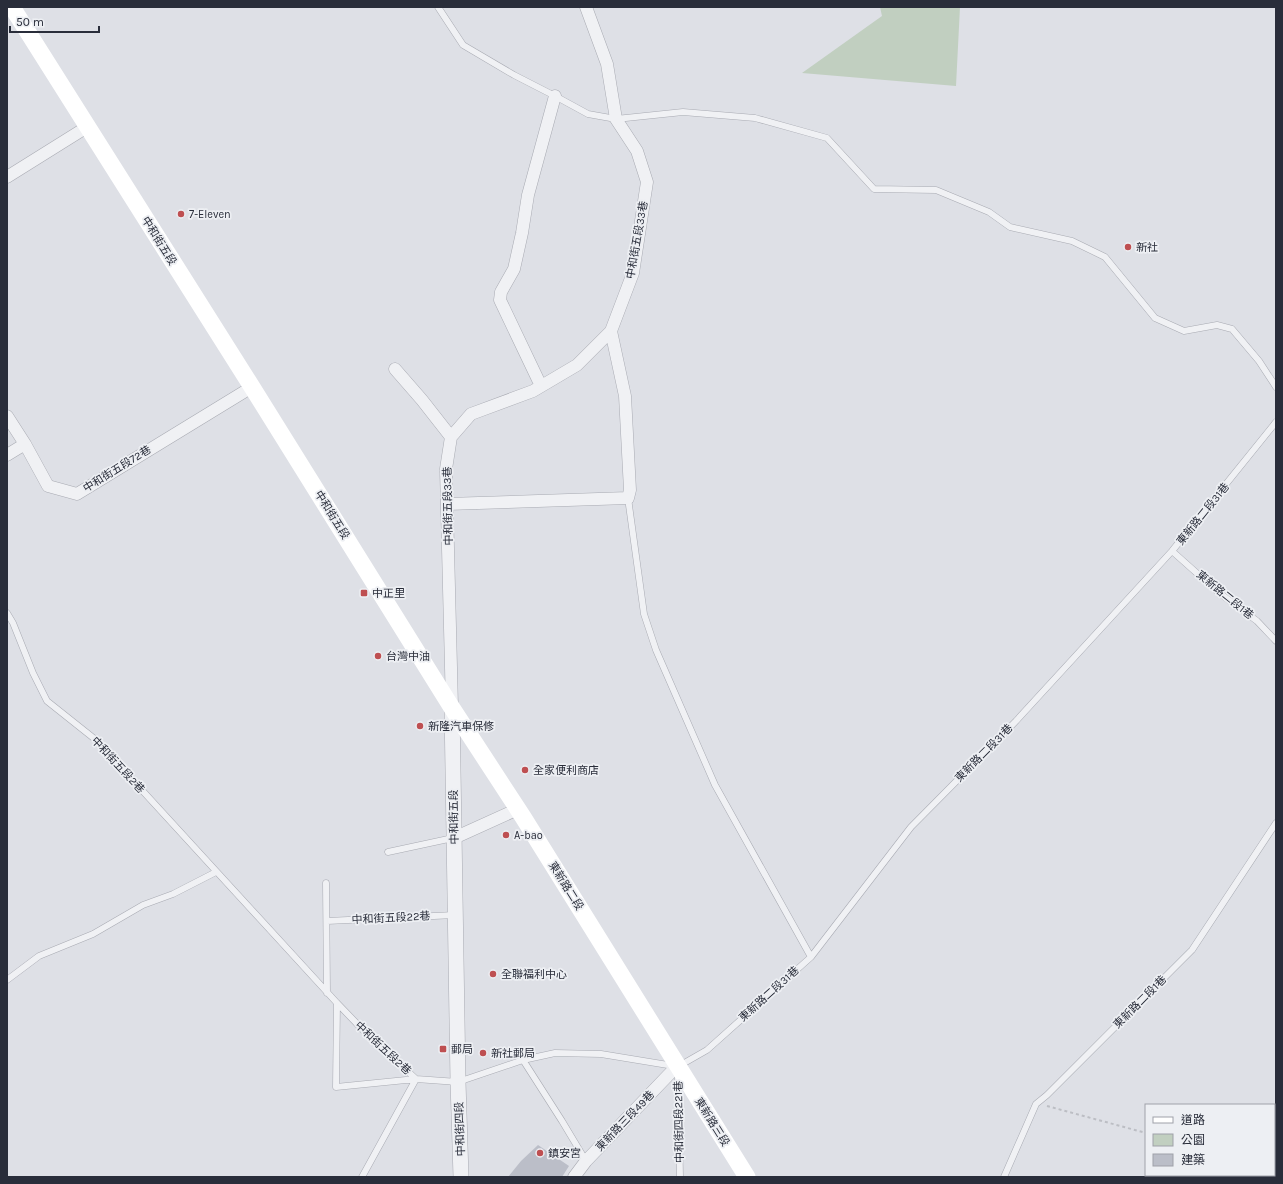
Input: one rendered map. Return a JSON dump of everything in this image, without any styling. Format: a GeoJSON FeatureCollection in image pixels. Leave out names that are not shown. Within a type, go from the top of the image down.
{"type":"FeatureCollection","features":[{"type":"Feature","properties":{"kind":"main road","name":"中和街五段"},"geometry":{"type":"LineString","coordinates":[[12,7],[252,387],[452,708]]}},
{"type":"Feature","properties":{"kind":"main road","name":"東新路二段"},"geometry":{"type":"LineString","coordinates":[[452,708],[518,809],[677,1066]]}},
{"type":"Feature","properties":{"kind":"main road","name":"東新路三段"},"geometry":{"type":"LineString","coordinates":[[677,1066],[747,1177]]}},
{"type":"Feature","properties":{"kind":"street","name":"中和街五段33巷"},"geometry":{"type":"LineString","coordinates":[[452,708],[446,469],[451,437],[471,414],[533,391],[577,366],[611,331],[633,273],[647,182],[637,151],[616,119],[607,64],[586,7]]}},
{"type":"Feature","properties":{"kind":"street"},"geometry":{"type":"LineString","coordinates":[[541,386],[500,300],[501,292],[514,269],[528,195],[555,96]]}},
{"type":"Feature","properties":{"kind":"street"},"geometry":{"type":"LineString","coordinates":[[7,177],[87,127]]}},
{"type":"Feature","properties":{"kind":"street"},"geometry":{"type":"LineString","coordinates":[[447,504],[628,498],[630,490],[625,396],[611,331]]}},
{"type":"Feature","properties":{"kind":"street"},"geometry":{"type":"LineString","coordinates":[[395,370],[422,400],[451,437]]}},
{"type":"Feature","properties":{"kind":"street","name":"中和街五段72巷"},"geometry":{"type":"LineString","coordinates":[[7,416],[25,444],[48,486],[77,494],[252,387]]}},
{"type":"Feature","properties":{"kind":"street"},"geometry":{"type":"LineString","coordinates":[[7,455],[25,444]]}},
{"type":"Feature","properties":{"kind":"street","name":"中和街五段"},"geometry":{"type":"LineString","coordinates":[[452,708],[458,1082]]}},
{"type":"Feature","properties":{"kind":"street"},"geometry":{"type":"LineString","coordinates":[[454,838],[518,809]]}},
{"type":"Feature","properties":{"kind":"street","name":"東新路三段49巷"},"geometry":{"type":"LineString","coordinates":[[574,1177],[586,1161],[677,1066]]}},
{"type":"Feature","properties":{"kind":"street","name":"中和街四段"},"geometry":{"type":"LineString","coordinates":[[458,1082],[462,1177]]}},
{"type":"Feature","properties":{"kind":"lane"},"geometry":{"type":"LineString","coordinates":[[438,7],[463,45],[514,75],[588,114],[616,119],[683,112],[755,118],[827,138],[874,189],[936,190],[989,212],[1010,227],[1072,241],[1105,257],[1155,318],[1184,331],[1217,325],[1232,329],[1259,361],[1276,386]]}},
{"type":"Feature","properties":{"kind":"lane","name":"東新路二段31巷"},"geometry":{"type":"LineString","coordinates":[[677,1066],[707,1050],[811,956],[911,826],[1016,721],[1172,551],[1276,423]]}},
{"type":"Feature","properties":{"kind":"lane"},"geometry":{"type":"LineString","coordinates":[[628,498],[644,614],[656,650],[715,785],[811,956]]}},
{"type":"Feature","properties":{"kind":"lane","name":"東新路二段1巷"},"geometry":{"type":"LineString","coordinates":[[1172,551],[1218,592],[1257,621],[1276,641]]}},
{"type":"Feature","properties":{"kind":"lane","name":"中和街五段2巷"},"geometry":{"type":"LineString","coordinates":[[7,612],[13,623],[33,673],[47,701],[96,740],[337,1003],[363,1030],[416,1079]]}},
{"type":"Feature","properties":{"kind":"lane","name":"東新路二段1巷"},"geometry":{"type":"LineString","coordinates":[[1004,1177],[1036,1104],[1052,1090],[1192,950],[1276,823]]}},
{"type":"Feature","properties":{"kind":"lane"},"geometry":{"type":"LineString","coordinates":[[388,852],[454,838]]}},
{"type":"Feature","properties":{"kind":"lane"},"geometry":{"type":"LineString","coordinates":[[7,980],[39,956],[93,934],[143,905],[173,894],[216,872]]}},
{"type":"Feature","properties":{"kind":"lane"},"geometry":{"type":"LineString","coordinates":[[326,883],[327,992]]}},
{"type":"Feature","properties":{"kind":"lane","name":"中和街五段22巷"},"geometry":{"type":"LineString","coordinates":[[327,921],[455,915]]}},
{"type":"Feature","properties":{"kind":"lane","name":"中和街五段2巷"},"geometry":{"type":"LineString","coordinates":[[337,1003],[336,1087],[416,1079]]}},
{"type":"Feature","properties":{"kind":"lane"},"geometry":{"type":"LineString","coordinates":[[362,1177],[416,1079],[458,1082],[523,1060],[555,1053],[601,1054],[677,1066]]}},
{"type":"Feature","properties":{"kind":"lane"},"geometry":{"type":"LineString","coordinates":[[523,1060],[562,1120],[586,1161]]}},
{"type":"Feature","properties":{"kind":"lane","name":"中和街四段221巷"},"geometry":{"type":"LineString","coordinates":[[677,1066],[679,1082],[680,1177]]}},
{"type":"Feature","properties":{"kind":"path"},"geometry":{"type":"LineString","coordinates":[[1036,1104],[1145,1132]]}},
{"type":"Feature","properties":{"kind":"green space"},"geometry":{"type":"Polygon","coordinates":[[[880,7],[960,7],[956,86],[802,73],[882,16],[880,7]]]}},
{"type":"Feature","properties":{"kind":"building","name":"鎮安宮"},"geometry":{"type":"Polygon","coordinates":[[[538,1145],[569,1166],[562,1177],[508,1177],[521,1161],[538,1145]]]}},
{"type":"Feature","properties":{"kind":"place","name":"7-Eleven"},"geometry":{"type":"Point","coordinates":[181,214]}},
{"type":"Feature","properties":{"kind":"place","name":"新社"},"geometry":{"type":"Point","coordinates":[1128,247]}},
{"type":"Feature","properties":{"kind":"place","name":"中正里"},"geometry":{"type":"Point","coordinates":[364,593]}},
{"type":"Feature","properties":{"kind":"place","name":"台灣中油"},"geometry":{"type":"Point","coordinates":[378,656]}},
{"type":"Feature","properties":{"kind":"place","name":"新隆汽車保修"},"geometry":{"type":"Point","coordinates":[420,726]}},
{"type":"Feature","properties":{"kind":"place","name":"全家便利商店"},"geometry":{"type":"Point","coordinates":[525,770]}},
{"type":"Feature","properties":{"kind":"place","name":"A-bao"},"geometry":{"type":"Point","coordinates":[506,835]}},
{"type":"Feature","properties":{"kind":"place","name":"全聯福利中心"},"geometry":{"type":"Point","coordinates":[493,974]}},
{"type":"Feature","properties":{"kind":"place","name":"郵局"},"geometry":{"type":"Point","coordinates":[443,1049]}},
{"type":"Feature","properties":{"kind":"place","name":"新社郵局"},"geometry":{"type":"Point","coordinates":[483,1053]}},
{"type":"Feature","properties":{"kind":"place","name":"鎮安宮"},"geometry":{"type":"Point","coordinates":[540,1153]}}]}
